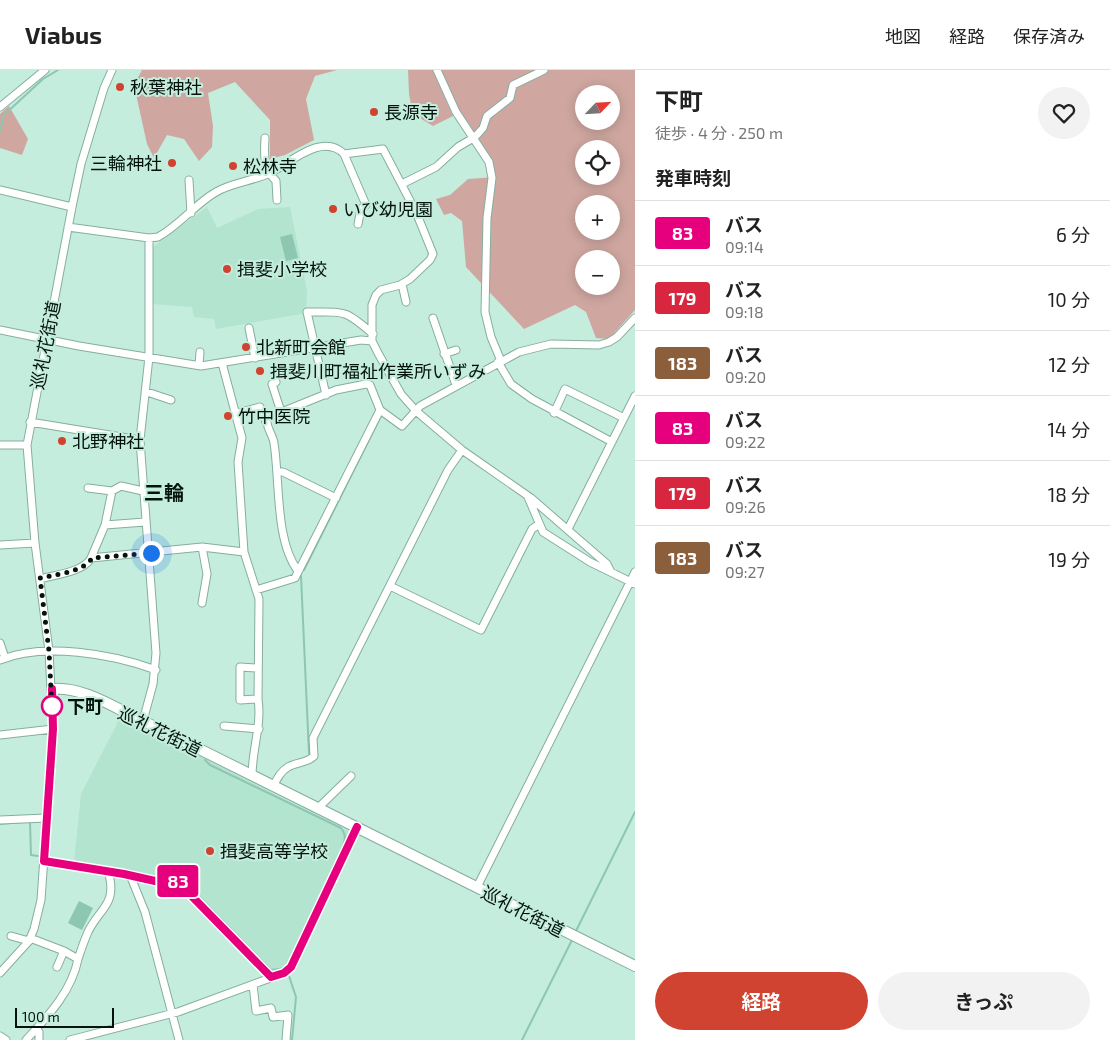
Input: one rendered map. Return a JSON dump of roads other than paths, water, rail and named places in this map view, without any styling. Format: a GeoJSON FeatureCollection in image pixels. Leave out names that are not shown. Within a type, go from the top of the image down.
{"type":"FeatureCollection","features":[{"type":"Feature","properties":{"kind":"street"},"geometry":{"type":"LineString","coordinates":[[0,107],[45,70]]}},
{"type":"Feature","properties":{"kind":"street","name":"巡礼花街道"},"geometry":{"type":"LineString","coordinates":[[111,70],[80,164],[27,445],[35,543],[52,689],[62,688],[80,692],[142,721],[635,966]]}},
{"type":"Feature","properties":{"kind":"street"},"geometry":{"type":"LineString","coordinates":[[437,70],[456,112],[489,162],[492,178],[487,218],[485,312],[499,362],[511,384],[554,413],[612,442]]}},
{"type":"Feature","properties":{"kind":"street"},"geometry":{"type":"LineString","coordinates":[[402,184],[436,167],[483,128],[487,116],[510,98],[513,85],[544,70]]}},
{"type":"Feature","properties":{"kind":"street"},"geometry":{"type":"LineString","coordinates":[[265,138],[264,158],[268,174],[276,181],[277,200]]}},
{"type":"Feature","properties":{"kind":"street"},"geometry":{"type":"LineString","coordinates":[[68,227],[149,238],[167,232],[217,191],[268,174],[304,152],[320,146],[340,150],[344,154],[366,205],[361,209],[358,224]]}},
{"type":"Feature","properties":{"kind":"street"},"geometry":{"type":"LineString","coordinates":[[344,154],[352,155],[383,149],[402,184],[434,254],[430,260],[402,284],[381,290],[376,295],[372,305],[373,338]]}},
{"type":"Feature","properties":{"kind":"street"},"geometry":{"type":"LineString","coordinates":[[189,180],[191,213]]}},
{"type":"Feature","properties":{"kind":"street"},"geometry":{"type":"LineString","coordinates":[[0,190],[72,207]]}},
{"type":"Feature","properties":{"kind":"street"},"geometry":{"type":"LineString","coordinates":[[142,721],[156,670],[140,440],[147,392],[149,357],[149,238]]}},
{"type":"Feature","properties":{"kind":"street"},"geometry":{"type":"LineString","coordinates":[[402,284],[406,302]]}},
{"type":"Feature","properties":{"kind":"street"},"geometry":{"type":"LineString","coordinates":[[326,395],[307,312],[342,312],[349,314],[373,338],[401,394],[416,411],[462,450],[528,497],[568,529],[607,564],[611,572]]}},
{"type":"Feature","properties":{"kind":"street"},"geometry":{"type":"LineString","coordinates":[[433,318],[456,385]]}},
{"type":"Feature","properties":{"kind":"street"},"geometry":{"type":"LineString","coordinates":[[266,422],[267,418],[336,390],[370,385],[380,410],[402,426],[416,411],[456,385],[499,362],[534,346],[550,344],[599,345],[617,337],[635,318]]}},
{"type":"Feature","properties":{"kind":"street"},"geometry":{"type":"LineString","coordinates":[[249,328],[255,358]]}},
{"type":"Feature","properties":{"kind":"street"},"geometry":{"type":"LineString","coordinates":[[0,330],[199,365],[255,358],[373,338]]}},
{"type":"Feature","properties":{"kind":"street"},"geometry":{"type":"LineString","coordinates":[[444,354],[456,350]]}},
{"type":"Feature","properties":{"kind":"street"},"geometry":{"type":"LineString","coordinates":[[199,365],[200,352]]}},
{"type":"Feature","properties":{"kind":"street"},"geometry":{"type":"LineString","coordinates":[[222,363],[237,413],[242,438],[238,462],[244,552],[259,599],[258,699],[260,715],[259,729],[252,758],[252,776]]}},
{"type":"Feature","properties":{"kind":"street"},"geometry":{"type":"LineString","coordinates":[[276,382],[272,384],[282,412]]}},
{"type":"Feature","properties":{"kind":"street"},"geometry":{"type":"LineString","coordinates":[[554,413],[565,389],[624,418]]}},
{"type":"Feature","properties":{"kind":"street"},"geometry":{"type":"LineString","coordinates":[[147,392],[171,400]]}},
{"type":"Feature","properties":{"kind":"street"},"geometry":{"type":"LineString","coordinates":[[568,529],[635,396]]}},
{"type":"Feature","properties":{"kind":"street"},"geometry":{"type":"LineString","coordinates":[[237,413],[260,407],[274,441],[286,546],[298,571]]}},
{"type":"Feature","properties":{"kind":"street"},"geometry":{"type":"LineString","coordinates":[[256,590],[295,578],[380,410]]}},
{"type":"Feature","properties":{"kind":"street"},"geometry":{"type":"LineString","coordinates":[[30,422],[140,440]]}},
{"type":"Feature","properties":{"kind":"street"},"geometry":{"type":"LineString","coordinates":[[0,445],[27,445]]}},
{"type":"Feature","properties":{"kind":"street"},"geometry":{"type":"LineString","coordinates":[[273,787],[280,773],[289,766],[311,759],[314,756],[313,738],[448,470],[462,450]]}},
{"type":"Feature","properties":{"kind":"street"},"geometry":{"type":"LineString","coordinates":[[277,472],[283,472],[336,498]]}},
{"type":"Feature","properties":{"kind":"street"},"geometry":{"type":"LineString","coordinates":[[88,488],[112,491],[121,486],[143,491]]}},
{"type":"Feature","properties":{"kind":"street"},"geometry":{"type":"LineString","coordinates":[[40,578],[80,567],[89,562],[105,525],[112,491]]}},
{"type":"Feature","properties":{"kind":"street"},"geometry":{"type":"LineString","coordinates":[[528,497],[542,532],[590,562],[633,583]]}},
{"type":"Feature","properties":{"kind":"street"},"geometry":{"type":"LineString","coordinates":[[105,525],[145,522]]}},
{"type":"Feature","properties":{"kind":"street"},"geometry":{"type":"LineString","coordinates":[[390,586],[481,630],[532,529],[538,525]]}},
{"type":"Feature","properties":{"kind":"street"},"geometry":{"type":"LineString","coordinates":[[0,545],[35,543]]}},
{"type":"Feature","properties":{"kind":"street"},"geometry":{"type":"LineString","coordinates":[[92,558],[202,547],[244,552]]}},
{"type":"Feature","properties":{"kind":"street"},"geometry":{"type":"LineString","coordinates":[[202,547],[207,574],[202,603]]}},
{"type":"Feature","properties":{"kind":"street"},"geometry":{"type":"LineString","coordinates":[[476,887],[633,583],[635,572]]}},
{"type":"Feature","properties":{"kind":"street"},"geometry":{"type":"LineString","coordinates":[[0,644],[2,659],[14,654],[49,651],[130,660],[156,670]]}},
{"type":"Feature","properties":{"kind":"street"},"geometry":{"type":"LineString","coordinates":[[258,668],[240,667],[240,700],[258,699]]}},
{"type":"Feature","properties":{"kind":"street"},"geometry":{"type":"LineString","coordinates":[[0,973],[29,940],[41,900],[53,729],[52,689]]}},
{"type":"Feature","properties":{"kind":"street"},"geometry":{"type":"LineString","coordinates":[[224,726],[259,729]]}},
{"type":"Feature","properties":{"kind":"street"},"geometry":{"type":"LineString","coordinates":[[0,735],[53,729]]}},
{"type":"Feature","properties":{"kind":"street"},"geometry":{"type":"LineString","coordinates":[[318,808],[350,776]]}},
{"type":"Feature","properties":{"kind":"street"},"geometry":{"type":"LineString","coordinates":[[0,820],[46,818]]}},
{"type":"Feature","properties":{"kind":"street"},"geometry":{"type":"LineString","coordinates":[[72,1040],[172,1014],[284,973],[291,967],[357,827]]}},
{"type":"Feature","properties":{"kind":"street"},"geometry":{"type":"LineString","coordinates":[[44,861],[108,871],[155,881],[173,877],[271,977]]}},
{"type":"Feature","properties":{"kind":"street"},"geometry":{"type":"LineString","coordinates":[[26,1040],[68,988],[75,976],[78,959],[88,932],[105,910],[108,901],[112,886],[108,871]]}},
{"type":"Feature","properties":{"kind":"street"},"geometry":{"type":"LineString","coordinates":[[130,875],[145,912],[178,1040]]}},
{"type":"Feature","properties":{"kind":"street"},"geometry":{"type":"LineString","coordinates":[[11,936],[64,951],[78,959]]}},
{"type":"Feature","properties":{"kind":"street"},"geometry":{"type":"LineString","coordinates":[[57,967],[64,951]]}},
{"type":"Feature","properties":{"kind":"street"},"geometry":{"type":"LineString","coordinates":[[253,985],[256,1011],[271,1008],[272,1017],[288,1015],[286,1040]]}},
{"type":"Feature","properties":{"kind":"street"},"geometry":{"type":"LineString","coordinates":[[0,1036],[6,1040]]}},
{"type":"Feature","properties":{"kind":"waterway"},"geometry":{"type":"LineString","coordinates":[[0,131],[4,115],[43,79],[58,70]]}},
{"type":"Feature","properties":{"kind":"waterway"},"geometry":{"type":"LineString","coordinates":[[304,570],[381,416]]}},
{"type":"Feature","properties":{"kind":"waterway"},"geometry":{"type":"LineString","coordinates":[[301,576],[309,754]]}},
{"type":"Feature","properties":{"kind":"waterway"},"geometry":{"type":"LineString","coordinates":[[205,760],[210,765],[341,828],[344,833],[345,841],[342,849],[287,967]]}},
{"type":"Feature","properties":{"kind":"waterway"},"geometry":{"type":"LineString","coordinates":[[575,933],[635,812]]}},
{"type":"Feature","properties":{"kind":"waterway"},"geometry":{"type":"LineString","coordinates":[[0,824],[23,822]]}},
{"type":"Feature","properties":{"kind":"waterway"},"geometry":{"type":"LineString","coordinates":[[30,822],[31,855],[38,856]]}},
{"type":"Feature","properties":{"kind":"waterway"},"geometry":{"type":"LineString","coordinates":[[50,858],[126,871]]}},
{"type":"Feature","properties":{"kind":"waterway"},"geometry":{"type":"LineString","coordinates":[[157,877],[172,869],[271,970],[286,968]]}},
{"type":"Feature","properties":{"kind":"waterway"},"geometry":{"type":"LineString","coordinates":[[522,1040],[572,940]]}},
{"type":"Feature","properties":{"kind":"waterway"},"geometry":{"type":"LineString","coordinates":[[289,976],[296,997],[292,1040]]}},
{"type":"Feature","properties":{"kind":"place","name":"秋葉神社"},"geometry":{"type":"Point","coordinates":[120,87]}},
{"type":"Feature","properties":{"kind":"place","name":"長源寺"},"geometry":{"type":"Point","coordinates":[374,112]}},
{"type":"Feature","properties":{"kind":"place","name":"三輪神社"},"geometry":{"type":"Point","coordinates":[172,163]}},
{"type":"Feature","properties":{"kind":"place","name":"松林寺"},"geometry":{"type":"Point","coordinates":[233,166]}},
{"type":"Feature","properties":{"kind":"place","name":"いび幼児園"},"geometry":{"type":"Point","coordinates":[333,209]}},
{"type":"Feature","properties":{"kind":"place","name":"揖斐小学校"},"geometry":{"type":"Point","coordinates":[227,269]}},
{"type":"Feature","properties":{"kind":"place","name":"北新町会館"},"geometry":{"type":"Point","coordinates":[246,347]}},
{"type":"Feature","properties":{"kind":"place","name":"揖斐川町福祉作業所いずみ"},"geometry":{"type":"Point","coordinates":[260,371]}},
{"type":"Feature","properties":{"kind":"place","name":"竹中医院"},"geometry":{"type":"Point","coordinates":[228,416]}},
{"type":"Feature","properties":{"kind":"place","name":"北野神社"},"geometry":{"type":"Point","coordinates":[62,441]}},
{"type":"Feature","properties":{"kind":"place","name":"下町"},"geometry":{"type":"Point","coordinates":[52,706]}},
{"type":"Feature","properties":{"kind":"place","name":"揖斐高等学校"},"geometry":{"type":"Point","coordinates":[210,851]}},
{"type":"Feature","properties":{"kind":"district","name":"三輪"},"geometry":{"type":"Point","coordinates":[164,492]}}]}
